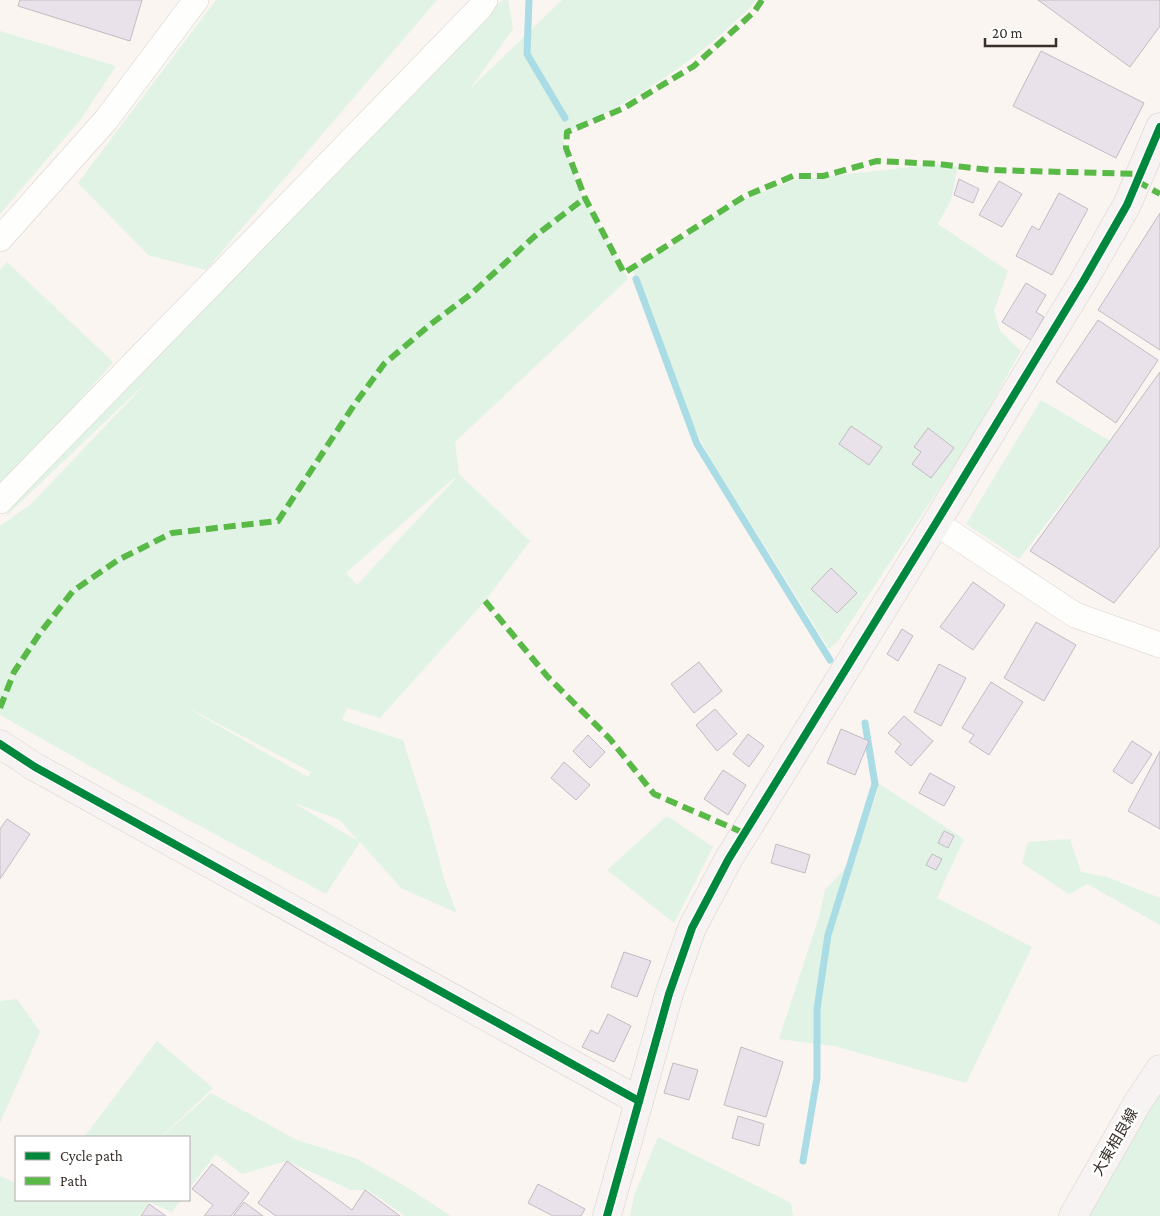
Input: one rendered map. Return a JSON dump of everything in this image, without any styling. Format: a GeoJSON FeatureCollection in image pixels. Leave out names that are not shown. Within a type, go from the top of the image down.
{"type":"FeatureCollection","features":[{"type":"Feature","properties":{"kind":"street"},"geometry":{"type":"LineString","coordinates":[[0,239],[106,120],[196,0]]}},
{"type":"Feature","properties":{"kind":"street"},"geometry":{"type":"LineString","coordinates":[[0,501],[472,16],[485,0]]}},
{"type":"Feature","properties":{"kind":"street"},"geometry":{"type":"LineString","coordinates":[[607,1216],[669,994],[692,928],[732,853],[1078,289],[1127,205],[1160,127]]}},
{"type":"Feature","properties":{"kind":"street"},"geometry":{"type":"LineString","coordinates":[[936,523],[1075,616],[1160,645]]}},
{"type":"Feature","properties":{"kind":"street"},"geometry":{"type":"LineString","coordinates":[[0,744],[44,771],[639,1101]]}},
{"type":"Feature","properties":{"kind":"street","name":"大東相良線"},"geometry":{"type":"LineString","coordinates":[[1073,1216],[1138,1102],[1160,1069]]}},
{"type":"Feature","properties":{"kind":"green space"},"geometry":{"type":"Polygon","coordinates":[[[216,0],[437,0],[206,270],[148,255],[78,183],[216,0]]]}},
{"type":"Feature","properties":{"kind":"green space"},"geometry":{"type":"Polygon","coordinates":[[[503,0],[508,0],[513,29],[470,89],[562,0],[756,0],[746,12],[708,46],[670,74],[610,111],[567,132],[562,137],[583,198],[555,209],[585,198],[628,279],[455,442],[459,474],[530,541],[485,601],[380,718],[347,708],[342,720],[403,740],[430,825],[444,879],[457,913],[401,888],[360,842],[326,894],[120,783],[0,715],[0,526],[31,504],[152,377],[5,517],[33,467],[486,13],[503,0]],[[455,479],[346,573],[357,585],[455,479]],[[189,709],[308,777],[311,772],[189,709]],[[297,805],[358,841],[340,820],[297,805]]]}},
{"type":"Feature","properties":{"kind":"green space"},"geometry":{"type":"Polygon","coordinates":[[[0,31],[116,66],[81,119],[0,214],[0,31]]]}},
{"type":"Feature","properties":{"kind":"green space"},"geometry":{"type":"Polygon","coordinates":[[[938,164],[942,167],[958,166],[951,200],[938,224],[1008,271],[994,311],[1000,331],[1021,351],[966,448],[838,641],[829,649],[708,455],[678,392],[631,266],[674,245],[732,204],[794,180],[938,164]]]}},
{"type":"Feature","properties":{"kind":"green space"},"geometry":{"type":"Polygon","coordinates":[[[7,262],[113,362],[0,493],[0,270],[7,262]]]}},
{"type":"Feature","properties":{"kind":"green space"},"geometry":{"type":"Polygon","coordinates":[[[1041,400],[1110,441],[1019,559],[966,524],[1041,400]]]}},
{"type":"Feature","properties":{"kind":"green space"},"geometry":{"type":"Polygon","coordinates":[[[878,783],[964,839],[937,898],[1032,947],[966,1083],[834,1046],[779,1039],[819,917],[825,890],[854,859],[877,792],[878,783]]]}},
{"type":"Feature","properties":{"kind":"green space"},"geometry":{"type":"Polygon","coordinates":[[[667,816],[713,847],[674,923],[607,870],[667,816]]]}},
{"type":"Feature","properties":{"kind":"green space"},"geometry":{"type":"Polygon","coordinates":[[[1070,839],[1081,872],[1107,877],[1160,898],[1160,925],[1087,884],[1069,894],[1022,863],[1028,842],[1070,839]]]}},
{"type":"Feature","properties":{"kind":"green space"},"geometry":{"type":"Polygon","coordinates":[[[17,999],[40,1032],[0,1123],[0,1001],[17,999]]]}},
{"type":"Feature","properties":{"kind":"green space"},"geometry":{"type":"Polygon","coordinates":[[[157,1041],[213,1088],[162,1136],[85,1136],[157,1041]]]}},
{"type":"Feature","properties":{"kind":"green space"},"geometry":{"type":"Polygon","coordinates":[[[1160,1088],[1160,1216],[1088,1216],[1160,1088]]]}},
{"type":"Feature","properties":{"kind":"green space"},"geometry":{"type":"Polygon","coordinates":[[[211,1093],[297,1140],[355,1158],[405,1186],[451,1216],[405,1216],[368,1190],[351,1190],[287,1161],[242,1174],[216,1154],[190,1188],[190,1136],[163,1136],[211,1093]]]}},
{"type":"Feature","properties":{"kind":"green space"},"geometry":{"type":"Polygon","coordinates":[[[658,1137],[791,1203],[793,1216],[630,1216],[634,1196],[658,1137]]]}},
{"type":"Feature","properties":{"kind":"green space"},"geometry":{"type":"Polygon","coordinates":[[[0,1176],[15,1183],[15,1201],[180,1201],[172,1212],[149,1202],[139,1216],[0,1216],[0,1176]]]}},
{"type":"Feature","properties":{"kind":"building"},"geometry":{"type":"Polygon","coordinates":[[[20,0],[142,0],[130,41],[18,6],[20,0]]]}},
{"type":"Feature","properties":{"kind":"building"},"geometry":{"type":"Polygon","coordinates":[[[1038,0],[1160,0],[1160,26],[1130,67],[1038,0]]]}},
{"type":"Feature","properties":{"kind":"building"},"geometry":{"type":"Polygon","coordinates":[[[1041,51],[1144,103],[1116,158],[1013,106],[1041,51]]]}},
{"type":"Feature","properties":{"kind":"building"},"geometry":{"type":"Polygon","coordinates":[[[959,179],[979,189],[973,203],[954,195],[959,179]]]}},
{"type":"Feature","properties":{"kind":"building"},"geometry":{"type":"Polygon","coordinates":[[[999,181],[1022,194],[1002,227],[979,215],[999,181]]]}},
{"type":"Feature","properties":{"kind":"building"},"geometry":{"type":"Polygon","coordinates":[[[1059,193],[1088,209],[1052,275],[1016,256],[1032,226],[1039,230],[1059,193]]]}},
{"type":"Feature","properties":{"kind":"building"},"geometry":{"type":"Polygon","coordinates":[[[1160,213],[1160,350],[1098,310],[1160,213]]]}},
{"type":"Feature","properties":{"kind":"building"},"geometry":{"type":"Polygon","coordinates":[[[1026,283],[1046,295],[1036,312],[1044,317],[1031,340],[1002,322],[1026,283]]]}},
{"type":"Feature","properties":{"kind":"building"},"geometry":{"type":"Polygon","coordinates":[[[1098,320],[1158,360],[1116,423],[1056,382],[1098,320]]]}},
{"type":"Feature","properties":{"kind":"building"},"geometry":{"type":"Polygon","coordinates":[[[1160,372],[1160,546],[1114,603],[1030,551],[1160,372]]]}},
{"type":"Feature","properties":{"kind":"building"},"geometry":{"type":"Polygon","coordinates":[[[851,426],[882,447],[869,465],[839,444],[851,426]]]}},
{"type":"Feature","properties":{"kind":"building"},"geometry":{"type":"Polygon","coordinates":[[[928,428],[954,448],[931,478],[912,464],[921,452],[914,447],[928,428]]]}},
{"type":"Feature","properties":{"kind":"building"},"geometry":{"type":"Polygon","coordinates":[[[831,568],[857,593],[837,613],[811,589],[831,568]]]}},
{"type":"Feature","properties":{"kind":"building"},"geometry":{"type":"Polygon","coordinates":[[[973,582],[1005,605],[973,650],[940,627],[973,582]]]}},
{"type":"Feature","properties":{"kind":"building"},"geometry":{"type":"Polygon","coordinates":[[[1036,622],[1076,645],[1044,701],[1004,678],[1036,622]]]}},
{"type":"Feature","properties":{"kind":"building"},"geometry":{"type":"Polygon","coordinates":[[[902,629],[913,636],[898,661],[887,654],[902,629]]]}},
{"type":"Feature","properties":{"kind":"building"},"geometry":{"type":"Polygon","coordinates":[[[699,662],[722,691],[694,713],[671,684],[699,662]]]}},
{"type":"Feature","properties":{"kind":"building"},"geometry":{"type":"Polygon","coordinates":[[[939,664],[966,678],[941,726],[914,712],[939,664]]]}},
{"type":"Feature","properties":{"kind":"building"},"geometry":{"type":"Polygon","coordinates":[[[991,682],[1023,702],[989,755],[969,742],[974,735],[962,728],[991,682]]]}},
{"type":"Feature","properties":{"kind":"building"},"geometry":{"type":"Polygon","coordinates":[[[715,709],[737,734],[717,751],[696,725],[715,709]]]}},
{"type":"Feature","properties":{"kind":"building"},"geometry":{"type":"Polygon","coordinates":[[[904,716],[933,741],[911,766],[895,752],[901,744],[888,733],[904,716]]]}},
{"type":"Feature","properties":{"kind":"building"},"geometry":{"type":"Polygon","coordinates":[[[841,729],[869,741],[855,775],[827,763],[841,729]]]}},
{"type":"Feature","properties":{"kind":"building"},"geometry":{"type":"Polygon","coordinates":[[[748,734],[764,746],[749,767],[733,754],[748,734]]]}},
{"type":"Feature","properties":{"kind":"building"},"geometry":{"type":"Polygon","coordinates":[[[588,735],[605,752],[590,768],[573,751],[588,735]]]}},
{"type":"Feature","properties":{"kind":"building"},"geometry":{"type":"Polygon","coordinates":[[[1132,741],[1152,754],[1132,784],[1113,771],[1132,741]]]}},
{"type":"Feature","properties":{"kind":"building"},"geometry":{"type":"Polygon","coordinates":[[[1160,751],[1160,829],[1128,811],[1160,751]]]}},
{"type":"Feature","properties":{"kind":"building"},"geometry":{"type":"Polygon","coordinates":[[[564,762],[590,785],[576,800],[551,778],[564,762]]]}},
{"type":"Feature","properties":{"kind":"building"},"geometry":{"type":"Polygon","coordinates":[[[723,770],[746,785],[728,815],[704,799],[723,770]]]}},
{"type":"Feature","properties":{"kind":"building"},"geometry":{"type":"Polygon","coordinates":[[[930,773],[955,787],[944,806],[919,793],[930,773]]]}},
{"type":"Feature","properties":{"kind":"building"},"geometry":{"type":"Polygon","coordinates":[[[7,819],[30,834],[0,879],[0,829],[7,819]]]}},
{"type":"Feature","properties":{"kind":"building"},"geometry":{"type":"Polygon","coordinates":[[[944,831],[954,836],[948,848],[938,843],[944,831]]]}},
{"type":"Feature","properties":{"kind":"building"},"geometry":{"type":"Polygon","coordinates":[[[776,844],[810,855],[805,873],[771,863],[776,844]]]}},
{"type":"Feature","properties":{"kind":"building"},"geometry":{"type":"Polygon","coordinates":[[[932,854],[942,859],[936,870],[926,865],[932,854]]]}},
{"type":"Feature","properties":{"kind":"building"},"geometry":{"type":"Polygon","coordinates":[[[624,952],[651,961],[637,997],[611,987],[624,952]]]}},
{"type":"Feature","properties":{"kind":"building"},"geometry":{"type":"Polygon","coordinates":[[[608,1014],[631,1026],[614,1062],[582,1047],[591,1030],[598,1034],[608,1014]]]}},
{"type":"Feature","properties":{"kind":"building"},"geometry":{"type":"Polygon","coordinates":[[[741,1047],[783,1062],[766,1117],[724,1105],[741,1047]]]}},
{"type":"Feature","properties":{"kind":"building"},"geometry":{"type":"Polygon","coordinates":[[[673,1063],[698,1070],[689,1100],[664,1093],[673,1063]]]}},
{"type":"Feature","properties":{"kind":"building"},"geometry":{"type":"Polygon","coordinates":[[[738,1116],[764,1124],[759,1146],[732,1138],[738,1116]]]}},
{"type":"Feature","properties":{"kind":"building"},"geometry":{"type":"Polygon","coordinates":[[[287,1161],[352,1210],[365,1190],[400,1216],[276,1216],[258,1203],[287,1161]]]}},
{"type":"Feature","properties":{"kind":"building"},"geometry":{"type":"Polygon","coordinates":[[[212,1164],[249,1193],[231,1216],[204,1216],[213,1205],[192,1189],[212,1164]]]}},
{"type":"Feature","properties":{"kind":"building"},"geometry":{"type":"Polygon","coordinates":[[[538,1184],[585,1209],[581,1216],[553,1216],[528,1203],[538,1184]]]}},
{"type":"Feature","properties":{"kind":"building"},"geometry":{"type":"Polygon","coordinates":[[[244,1202],[263,1216],[233,1216],[244,1202]]]}},
{"type":"Feature","properties":{"kind":"building"},"geometry":{"type":"Polygon","coordinates":[[[149,1204],[166,1216],[141,1216],[149,1204]]]}},
{"type":"Feature","properties":{"kind":"waterway"},"geometry":{"type":"LineString","coordinates":[[529,0],[527,54],[565,118]]}},
{"type":"Feature","properties":{"kind":"waterway"},"geometry":{"type":"LineString","coordinates":[[636,279],[697,444],[830,660]]}},
{"type":"Feature","properties":{"kind":"waterway"},"geometry":{"type":"LineString","coordinates":[[803,1161],[817,1078],[817,1009],[828,935],[875,784],[865,723]]}},
{"type":"Feature","properties":{"kind":"marked path"},"geometry":{"type":"LineString","coordinates":[[762,0],[754,12],[694,66],[624,108],[567,132],[566,148],[585,198],[624,273],[745,196],[793,176],[823,176],[877,161],[938,164],[990,170],[1140,174]]}},
{"type":"Feature","properties":{"kind":"marked path"},"geometry":{"type":"LineString","coordinates":[[1137,181],[1160,194]]}},
{"type":"Feature","properties":{"kind":"marked path"},"geometry":{"type":"LineString","coordinates":[[0,708],[14,672],[40,633],[73,591],[118,560],[172,533],[278,521],[354,405],[384,364],[431,324],[471,294],[535,236],[585,198]]}},
{"type":"Feature","properties":{"kind":"marked path"},"geometry":{"type":"LineString","coordinates":[[485,601],[547,676],[610,739],[654,794],[744,833]]}},
{"type":"Feature","properties":{"kind":"cycle path"},"geometry":{"type":"LineString","coordinates":[[607,1216],[669,994],[692,928],[728,860],[1084,280],[1127,205],[1160,127]]}},
{"type":"Feature","properties":{"kind":"cycle path"},"geometry":{"type":"LineString","coordinates":[[0,744],[35,767],[639,1101]]}}]}
